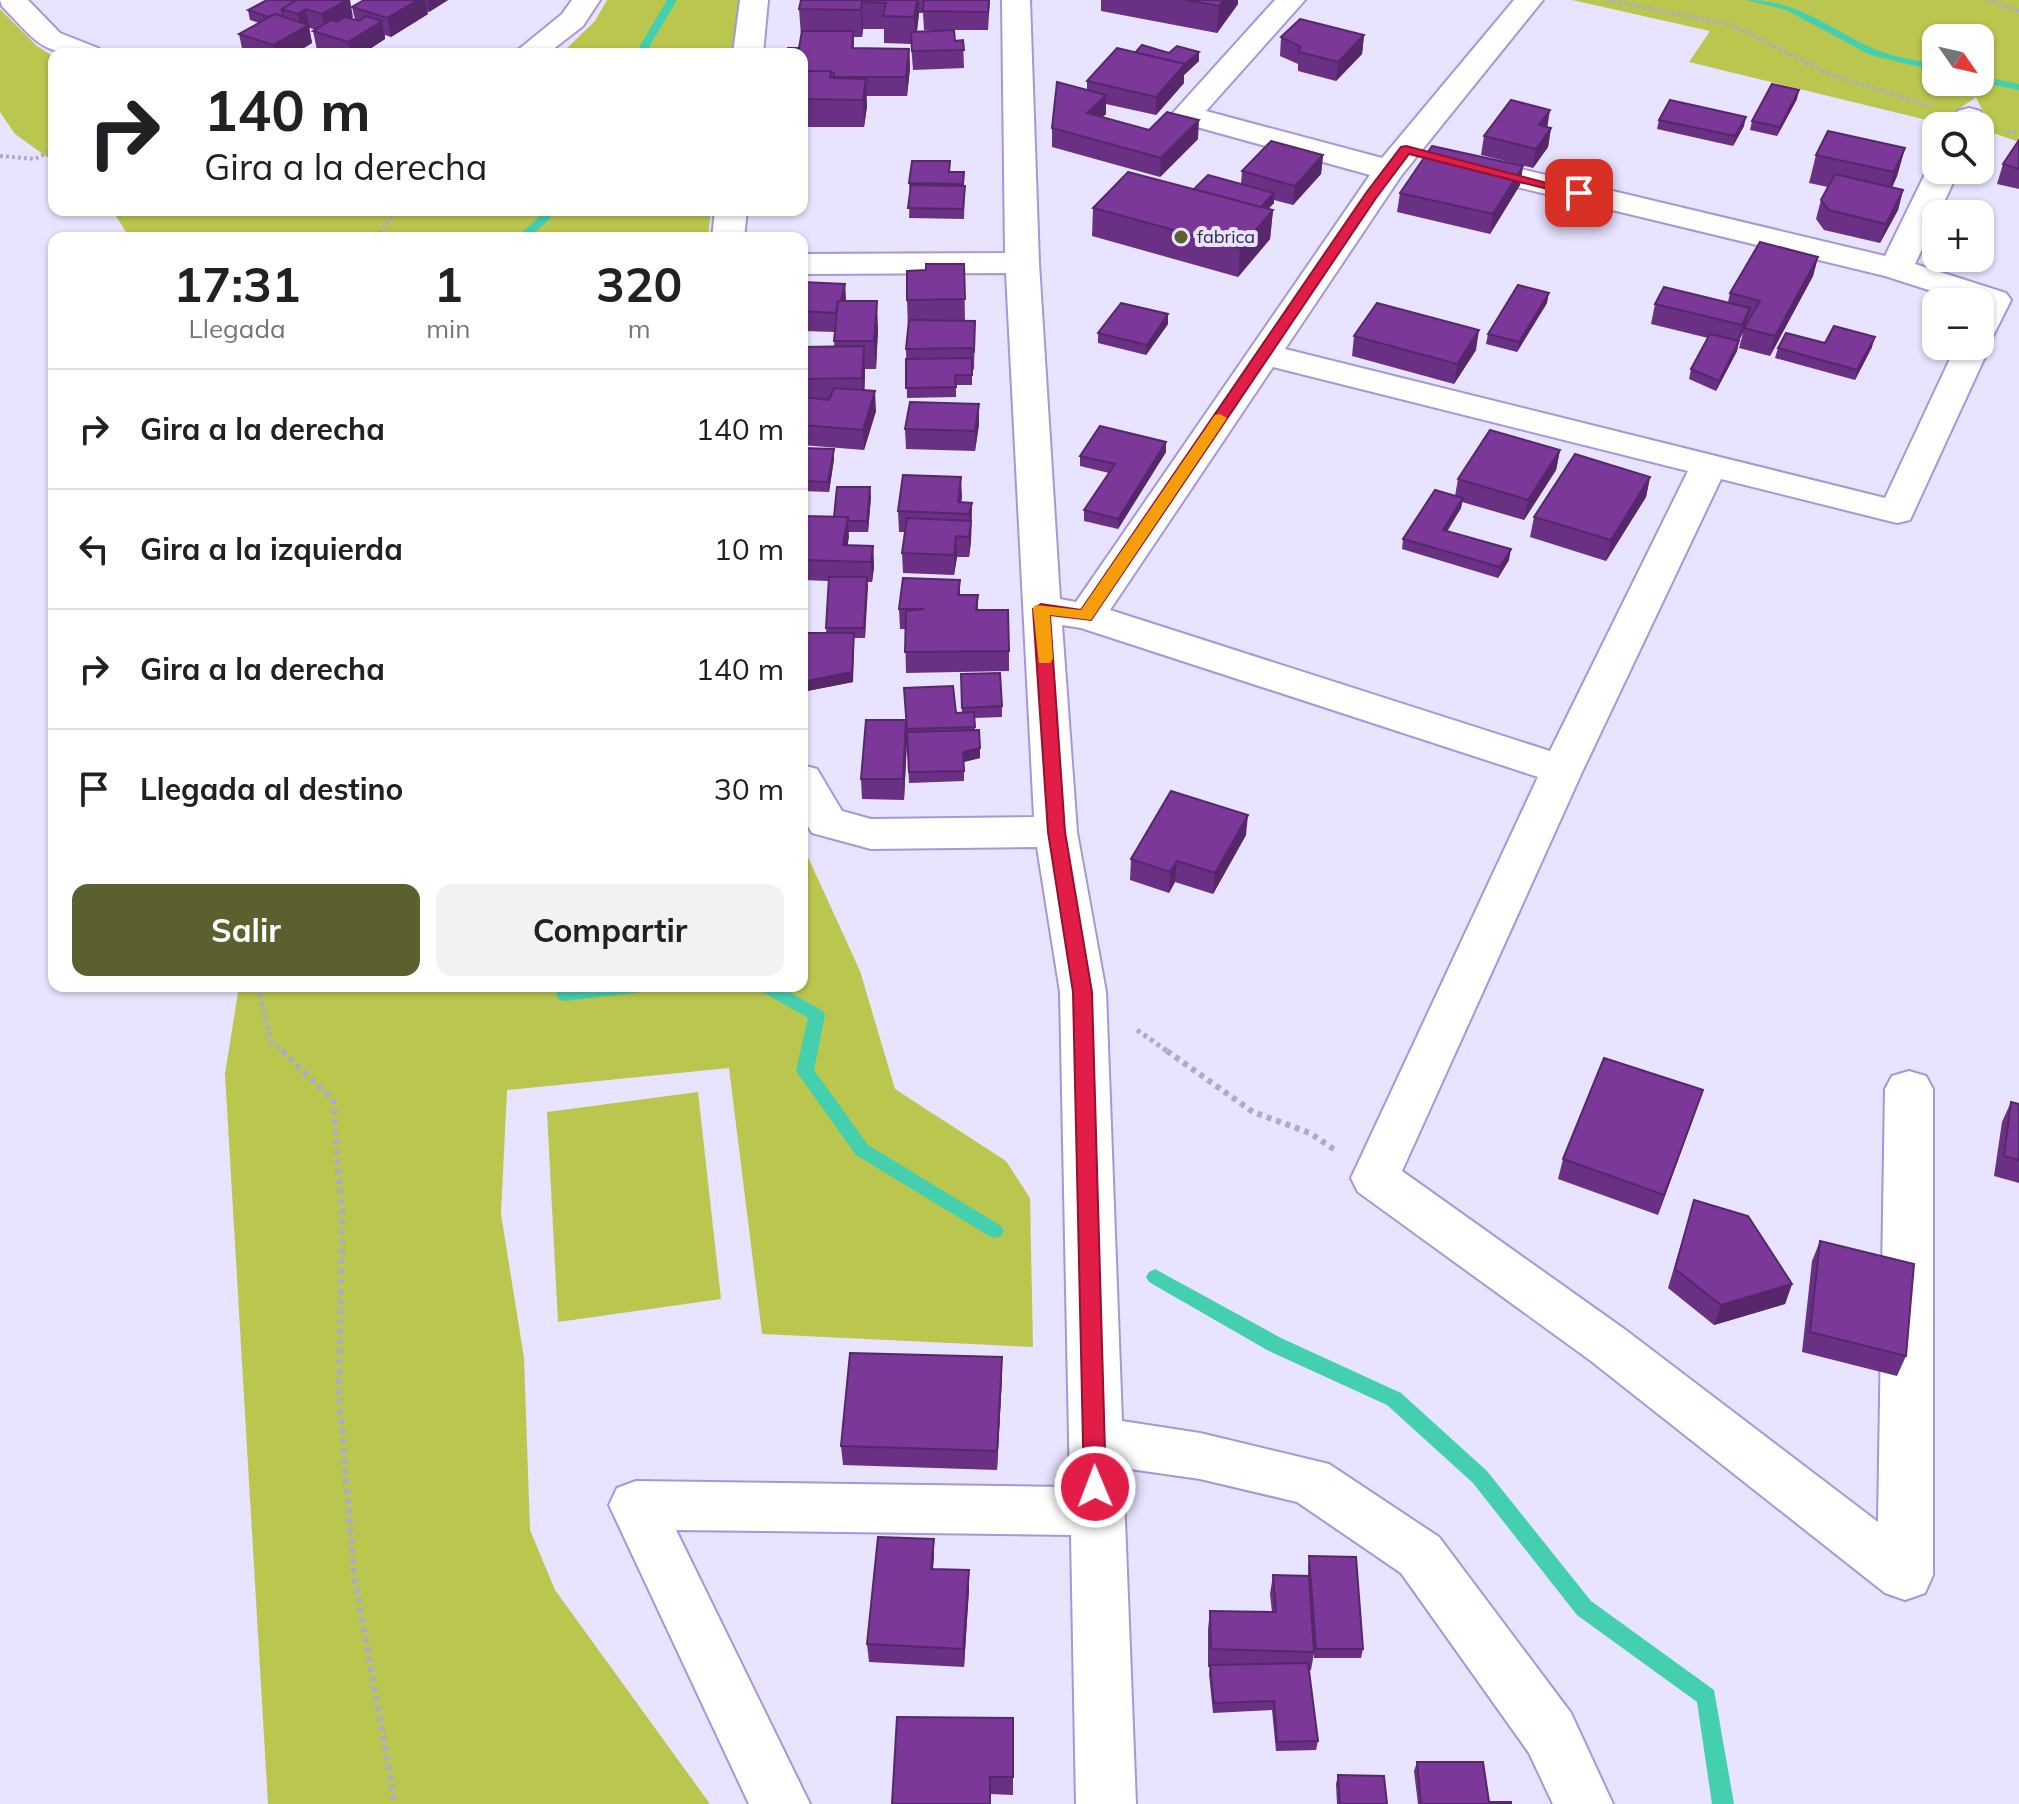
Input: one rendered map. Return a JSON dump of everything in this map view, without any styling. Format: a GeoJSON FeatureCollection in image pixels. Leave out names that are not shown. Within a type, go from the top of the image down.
{"type":"FeatureCollection","features":[{"type":"Feature","properties":{"kind":"street"},"geometry":{"type":"LineString","coordinates":[[12,0],[50,39],[73,48]]}},
{"type":"Feature","properties":{"kind":"street"},"geometry":{"type":"LineString","coordinates":[[536,48],[573,20],[586,0]]}},
{"type":"Feature","properties":{"kind":"street"},"geometry":{"type":"LineString","coordinates":[[749,48],[754,0]]}},
{"type":"Feature","properties":{"kind":"street"},"geometry":{"type":"LineString","coordinates":[[1016,0],[1022,263],[1056,832],[1083,992],[1106,1804]]}},
{"type":"Feature","properties":{"kind":"street"},"geometry":{"type":"LineString","coordinates":[[1291,0],[1186,115],[1896,269],[1956,288]]}},
{"type":"Feature","properties":{"kind":"street"},"geometry":{"type":"LineString","coordinates":[[1086,616],[1397,160],[1529,0]]}},
{"type":"Feature","properties":{"kind":"street"},"geometry":{"type":"LineString","coordinates":[[1896,269],[1936,184]]}},
{"type":"Feature","properties":{"kind":"street"},"geometry":{"type":"LineString","coordinates":[[808,264],[1022,263]]}},
{"type":"Feature","properties":{"kind":"street"},"geometry":{"type":"LineString","coordinates":[[1263,354],[1897,512],[1967,360]]}},
{"type":"Feature","properties":{"kind":"street"},"geometry":{"type":"LineString","coordinates":[[1709,465],[1562,770],[1375,1178],[1609,1346],[1905,1575],[1909,1089]]}},
{"type":"Feature","properties":{"kind":"street"},"geometry":{"type":"LineString","coordinates":[[1041,609],[1086,616],[1562,770]]}},
{"type":"Feature","properties":{"kind":"street"},"geometry":{"type":"LineString","coordinates":[[808,789],[827,822],[871,834],[1056,832]]}},
{"type":"Feature","properties":{"kind":"street"},"geometry":{"type":"LineString","coordinates":[[1094,1440],[1200,1456],[1310,1481],[1420,1555],[1550,1733],[1583,1804]]}},
{"type":"Feature","properties":{"kind":"street"},"geometry":{"type":"LineString","coordinates":[[780,1804],[636,1505],[1096,1511]]}},
{"type":"Feature","properties":{"kind":"path"},"geometry":{"type":"LineString","coordinates":[[1607,0],[1732,25],[1831,75],[1938,112]]}},
{"type":"Feature","properties":{"kind":"path"},"geometry":{"type":"LineString","coordinates":[[1988,0],[2019,11]]}},
{"type":"Feature","properties":{"kind":"path"},"geometry":{"type":"LineString","coordinates":[[1994,133],[2019,132]]}},
{"type":"Feature","properties":{"kind":"path"},"geometry":{"type":"LineString","coordinates":[[0,156],[35,159],[48,152]]}},
{"type":"Feature","properties":{"kind":"path"},"geometry":{"type":"LineString","coordinates":[[259,992],[270,1040],[333,1100],[342,1216],[339,1393],[353,1559],[395,1804]]}},
{"type":"Feature","properties":{"kind":"path"},"geometry":{"type":"LineString","coordinates":[[1083,992],[1253,1112],[1310,1133],[1375,1178]]}},
{"type":"Feature","properties":{"kind":"green space"},"geometry":{"type":"Polygon","coordinates":[[[607,0],[739,0],[733,48],[567,48],[595,21],[607,0]]]}},
{"type":"Feature","properties":{"kind":"green space"},"geometry":{"type":"Polygon","coordinates":[[[1572,0],[2019,0],[2019,142],[1994,133],[1994,112],[1983,112],[1976,97],[1955,112],[1922,112],[1922,119],[1689,62],[1710,31],[1572,0]]]}},
{"type":"Feature","properties":{"kind":"green space"},"geometry":{"type":"Polygon","coordinates":[[[0,9],[48,53],[48,158],[15,134],[0,112],[0,9]]]}},
{"type":"Feature","properties":{"kind":"green space"},"geometry":{"type":"Polygon","coordinates":[[[116,216],[710,216],[709,232],[126,232],[116,216]]]}},
{"type":"Feature","properties":{"kind":"green space"},"geometry":{"type":"Polygon","coordinates":[[[808,857],[860,971],[895,1089],[1006,1161],[1030,1198],[1033,1347],[762,1334],[729,1068],[507,1090],[501,1214],[524,1358],[530,1530],[555,1590],[710,1804],[268,1804],[225,1074],[238,992],[808,992],[808,857]]]}},
{"type":"Feature","properties":{"kind":"green space"},"geometry":{"type":"Polygon","coordinates":[[[698,1092],[721,1299],[558,1322],[547,1112],[698,1092]]]}},
{"type":"Feature","properties":{"kind":"building"},"geometry":{"type":"Polygon","coordinates":[[[267,0],[297,0],[282,9],[281,16],[275,14],[268,17],[248,10],[267,0]]]}},
{"type":"Feature","properties":{"kind":"building"},"geometry":{"type":"Polygon","coordinates":[[[297,0],[347,0],[322,14],[306,9],[298,14],[282,9],[297,0]]]}},
{"type":"Feature","properties":{"kind":"building"},"geometry":{"type":"Polygon","coordinates":[[[364,0],[418,0],[387,18],[352,7],[364,0]]]}},
{"type":"Feature","properties":{"kind":"building"},"geometry":{"type":"Polygon","coordinates":[[[801,0],[917,0],[914,17],[883,16],[886,3],[862,2],[861,10],[799,9],[801,0]]]}},
{"type":"Feature","properties":{"kind":"building"},"geometry":{"type":"Polygon","coordinates":[[[924,0],[989,0],[988,12],[923,11],[924,0]]]}},
{"type":"Feature","properties":{"kind":"building"},"geometry":{"type":"Polygon","coordinates":[[[1186,0],[1223,0],[1219,6],[1186,0]]]}},
{"type":"Feature","properties":{"kind":"building"},"geometry":{"type":"Polygon","coordinates":[[[275,14],[308,25],[273,45],[239,34],[275,14]]]}},
{"type":"Feature","properties":{"kind":"building"},"geometry":{"type":"Polygon","coordinates":[[[366,16],[382,21],[348,42],[313,31],[331,20],[337,22],[345,17],[359,21],[366,16]]]}},
{"type":"Feature","properties":{"kind":"building"},"geometry":{"type":"Polygon","coordinates":[[[1300,19],[1364,35],[1338,62],[1299,52],[1300,46],[1281,37],[1300,19]]]}},
{"type":"Feature","properties":{"kind":"building"},"geometry":{"type":"Polygon","coordinates":[[[954,30],[955,41],[963,40],[964,50],[912,51],[911,32],[954,30]]]}},
{"type":"Feature","properties":{"kind":"building"},"geometry":{"type":"Polygon","coordinates":[[[802,31],[853,31],[852,48],[909,49],[906,77],[834,77],[831,71],[808,71],[808,48],[799,48],[802,31]]]}},
{"type":"Feature","properties":{"kind":"building"},"geometry":{"type":"Polygon","coordinates":[[[1142,45],[1169,53],[1177,46],[1199,52],[1184,65],[1135,53],[1142,45]]]}},
{"type":"Feature","properties":{"kind":"building"},"geometry":{"type":"Polygon","coordinates":[[[1117,48],[1185,64],[1156,97],[1087,81],[1117,48]]]}},
{"type":"Feature","properties":{"kind":"building"},"geometry":{"type":"Polygon","coordinates":[[[808,71],[831,71],[830,78],[866,79],[863,100],[808,99],[808,71]]]}},
{"type":"Feature","properties":{"kind":"building"},"geometry":{"type":"Polygon","coordinates":[[[1057,82],[1106,95],[1087,113],[1149,130],[1167,112],[1199,120],[1161,158],[1052,128],[1057,82]]]}},
{"type":"Feature","properties":{"kind":"building"},"geometry":{"type":"Polygon","coordinates":[[[1772,84],[1799,90],[1780,127],[1752,121],[1772,84]]]}},
{"type":"Feature","properties":{"kind":"building"},"geometry":{"type":"Polygon","coordinates":[[[1511,100],[1550,110],[1539,125],[1551,128],[1536,149],[1484,136],[1511,100]]]}},
{"type":"Feature","properties":{"kind":"building"},"geometry":{"type":"Polygon","coordinates":[[[1670,100],[1746,117],[1735,136],[1659,120],[1670,100]]]}},
{"type":"Feature","properties":{"kind":"building"},"geometry":{"type":"Polygon","coordinates":[[[1828,131],[1905,148],[1894,172],[1816,155],[1828,131]]]}},
{"type":"Feature","properties":{"kind":"building"},"geometry":{"type":"Polygon","coordinates":[[[2019,140],[2019,169],[2003,164],[2019,140]]]}},
{"type":"Feature","properties":{"kind":"building"},"geometry":{"type":"Polygon","coordinates":[[[1271,141],[1323,155],[1295,186],[1242,171],[1271,141]]]}},
{"type":"Feature","properties":{"kind":"building"},"geometry":{"type":"Polygon","coordinates":[[[1432,146],[1523,166],[1493,214],[1400,193],[1432,146]]]}},
{"type":"Feature","properties":{"kind":"building"},"geometry":{"type":"Polygon","coordinates":[[[912,161],[950,161],[949,172],[964,172],[963,184],[909,183],[912,161]]]}},
{"type":"Feature","properties":{"kind":"building"},"geometry":{"type":"Polygon","coordinates":[[[1128,172],[1273,210],[1240,248],[1093,208],[1128,172]]]}},
{"type":"Feature","properties":{"kind":"building"},"geometry":{"type":"Polygon","coordinates":[[[1835,174],[1903,190],[1886,224],[1829,210],[1821,200],[1835,174]]]}},
{"type":"Feature","properties":{"kind":"building"},"geometry":{"type":"Polygon","coordinates":[[[1208,175],[1274,193],[1261,207],[1194,189],[1208,175]]]}},
{"type":"Feature","properties":{"kind":"building"},"geometry":{"type":"Polygon","coordinates":[[[911,185],[965,186],[963,209],[908,208],[911,185]]]}},
{"type":"Feature","properties":{"kind":"building"},"geometry":{"type":"Polygon","coordinates":[[[1760,242],[1818,257],[1775,336],[1744,328],[1760,301],[1730,293],[1760,242]]]}},
{"type":"Feature","properties":{"kind":"building"},"geometry":{"type":"Polygon","coordinates":[[[926,264],[964,264],[965,299],[907,300],[907,271],[926,270],[926,264]]]}},
{"type":"Feature","properties":{"kind":"building"},"geometry":{"type":"Polygon","coordinates":[[[808,282],[845,284],[836,313],[808,311],[808,282]]]}},
{"type":"Feature","properties":{"kind":"building"},"geometry":{"type":"Polygon","coordinates":[[[1518,285],[1549,293],[1519,342],[1488,334],[1518,285]]]}},
{"type":"Feature","properties":{"kind":"building"},"geometry":{"type":"Polygon","coordinates":[[[1664,287],[1750,308],[1742,325],[1655,304],[1664,287]]]}},
{"type":"Feature","properties":{"kind":"building"},"geometry":{"type":"Polygon","coordinates":[[[838,301],[877,301],[874,341],[834,341],[838,301]]]}},
{"type":"Feature","properties":{"kind":"building"},"geometry":{"type":"Polygon","coordinates":[[[1121,303],[1168,314],[1147,345],[1098,333],[1121,303]]]}},
{"type":"Feature","properties":{"kind":"building"},"geometry":{"type":"Polygon","coordinates":[[[1377,303],[1479,330],[1457,364],[1354,336],[1377,303]]]}},
{"type":"Feature","properties":{"kind":"building"},"geometry":{"type":"Polygon","coordinates":[[[909,320],[975,321],[974,351],[971,348],[906,349],[909,320]]]}},
{"type":"Feature","properties":{"kind":"building"},"geometry":{"type":"Polygon","coordinates":[[[1834,326],[1875,337],[1857,370],[1778,348],[1786,333],[1825,343],[1834,326]]]}},
{"type":"Feature","properties":{"kind":"building"},"geometry":{"type":"Polygon","coordinates":[[[1710,334],[1739,341],[1719,381],[1691,369],[1710,334]]]}},
{"type":"Feature","properties":{"kind":"building"},"geometry":{"type":"Polygon","coordinates":[[[864,346],[862,378],[808,379],[808,347],[864,346]]]}},
{"type":"Feature","properties":{"kind":"building"},"geometry":{"type":"Polygon","coordinates":[[[972,358],[972,375],[955,375],[956,387],[906,388],[906,359],[972,358]]]}},
{"type":"Feature","properties":{"kind":"building"},"geometry":{"type":"Polygon","coordinates":[[[834,388],[875,391],[863,430],[808,425],[808,398],[829,400],[834,388]]]}},
{"type":"Feature","properties":{"kind":"building"},"geometry":{"type":"Polygon","coordinates":[[[910,402],[979,404],[975,431],[905,429],[910,402]]]}},
{"type":"Feature","properties":{"kind":"building"},"geometry":{"type":"Polygon","coordinates":[[[1100,426],[1166,442],[1118,519],[1084,510],[1115,464],[1080,456],[1100,426]]]}},
{"type":"Feature","properties":{"kind":"building"},"geometry":{"type":"Polygon","coordinates":[[[1490,430],[1560,450],[1528,500],[1458,479],[1490,430]]]}},
{"type":"Feature","properties":{"kind":"building"},"geometry":{"type":"Polygon","coordinates":[[[808,448],[834,449],[828,482],[808,481],[808,448]]]}},
{"type":"Feature","properties":{"kind":"building"},"geometry":{"type":"Polygon","coordinates":[[[1575,454],[1650,477],[1611,540],[1534,517],[1575,454]]]}},
{"type":"Feature","properties":{"kind":"building"},"geometry":{"type":"Polygon","coordinates":[[[903,475],[961,477],[958,502],[972,503],[969,514],[898,511],[903,475]]]}},
{"type":"Feature","properties":{"kind":"building"},"geometry":{"type":"Polygon","coordinates":[[[837,487],[870,487],[867,521],[834,517],[837,487]]]}},
{"type":"Feature","properties":{"kind":"building"},"geometry":{"type":"Polygon","coordinates":[[[1435,490],[1463,498],[1443,530],[1511,549],[1500,567],[1403,539],[1435,490]]]}},
{"type":"Feature","properties":{"kind":"building"},"geometry":{"type":"Polygon","coordinates":[[[808,516],[848,517],[843,545],[873,546],[871,562],[808,560],[808,516]]]}},
{"type":"Feature","properties":{"kind":"building"},"geometry":{"type":"Polygon","coordinates":[[[907,518],[971,521],[969,537],[956,536],[954,555],[902,553],[907,518]]]}},
{"type":"Feature","properties":{"kind":"building"},"geometry":{"type":"Polygon","coordinates":[[[829,577],[867,577],[864,628],[826,628],[829,577]]]}},
{"type":"Feature","properties":{"kind":"building"},"geometry":{"type":"Polygon","coordinates":[[[903,578],[960,580],[958,595],[978,595],[976,610],[1008,610],[1009,651],[905,652],[906,611],[924,609],[899,609],[903,578]]]}},
{"type":"Feature","properties":{"kind":"building"},"geometry":{"type":"Polygon","coordinates":[[[808,633],[854,633],[852,672],[808,681],[808,633]]]}},
{"type":"Feature","properties":{"kind":"building"},"geometry":{"type":"Polygon","coordinates":[[[1000,673],[1002,706],[962,708],[961,674],[1000,673]]]}},
{"type":"Feature","properties":{"kind":"building"},"geometry":{"type":"Polygon","coordinates":[[[953,686],[956,713],[974,712],[975,727],[907,729],[904,688],[953,686]]]}},
{"type":"Feature","properties":{"kind":"building"},"geometry":{"type":"Polygon","coordinates":[[[866,720],[906,720],[903,779],[861,779],[866,720]]]}},
{"type":"Feature","properties":{"kind":"building"},"geometry":{"type":"Polygon","coordinates":[[[979,730],[980,748],[963,752],[964,771],[909,772],[907,732],[979,730]]]}},
{"type":"Feature","properties":{"kind":"building"},"geometry":{"type":"Polygon","coordinates":[[[1171,791],[1248,815],[1215,873],[1177,861],[1170,872],[1131,859],[1171,791]]]}},
{"type":"Feature","properties":{"kind":"building"},"geometry":{"type":"Polygon","coordinates":[[[1604,1058],[1703,1090],[1664,1195],[1563,1159],[1604,1058]]]}},
{"type":"Feature","properties":{"kind":"building"},"geometry":{"type":"Polygon","coordinates":[[[2011,1102],[2019,1104],[2019,1160],[2004,1156],[2011,1102]]]}},
{"type":"Feature","properties":{"kind":"building"},"geometry":{"type":"Polygon","coordinates":[[[1694,1200],[1748,1216],[1792,1284],[1721,1305],[1675,1269],[1694,1200]]]}},
{"type":"Feature","properties":{"kind":"building"},"geometry":{"type":"Polygon","coordinates":[[[1820,1241],[1914,1264],[1906,1356],[1810,1332],[1820,1241]]]}},
{"type":"Feature","properties":{"kind":"building"},"geometry":{"type":"Polygon","coordinates":[[[850,1353],[1002,1357],[997,1451],[841,1446],[850,1353]]]}},
{"type":"Feature","properties":{"kind":"building"},"geometry":{"type":"Polygon","coordinates":[[[878,1537],[934,1539],[931,1569],[969,1570],[963,1649],[867,1644],[878,1537]]]}},
{"type":"Feature","properties":{"kind":"building"},"geometry":{"type":"Polygon","coordinates":[[[1309,1556],[1356,1557],[1363,1649],[1316,1649],[1309,1556]]]}},
{"type":"Feature","properties":{"kind":"building"},"geometry":{"type":"Polygon","coordinates":[[[1273,1575],[1309,1576],[1314,1652],[1211,1649],[1210,1611],[1276,1612],[1273,1575]]]}},
{"type":"Feature","properties":{"kind":"building"},"geometry":{"type":"Polygon","coordinates":[[[1308,1663],[1318,1741],[1277,1742],[1274,1701],[1214,1703],[1210,1665],[1308,1663]]]}},
{"type":"Feature","properties":{"kind":"building"},"geometry":{"type":"Polygon","coordinates":[[[897,1717],[1013,1718],[1013,1777],[990,1777],[990,1804],[892,1804],[897,1717]]]}},
{"type":"Feature","properties":{"kind":"building"},"geometry":{"type":"Polygon","coordinates":[[[1417,1762],[1483,1762],[1489,1802],[1511,1804],[1421,1804],[1417,1762]]]}},
{"type":"Feature","properties":{"kind":"building"},"geometry":{"type":"Polygon","coordinates":[[[1338,1775],[1384,1776],[1387,1804],[1340,1804],[1338,1775]]]}},
{"type":"Feature","properties":{"kind":"waterway"},"geometry":{"type":"LineString","coordinates":[[644,48],[672,0]]}},
{"type":"Feature","properties":{"kind":"waterway"},"geometry":{"type":"LineString","coordinates":[[1751,0],[1789,8],[1874,53],[1922,65]]}},
{"type":"Feature","properties":{"kind":"waterway"},"geometry":{"type":"LineString","coordinates":[[1994,82],[2019,87]]}},
{"type":"Feature","properties":{"kind":"waterway"},"geometry":{"type":"LineString","coordinates":[[528,232],[544,216]]}},
{"type":"Feature","properties":{"kind":"waterway"},"geometry":{"type":"LineString","coordinates":[[563,992],[564,995],[591,992]]}},
{"type":"Feature","properties":{"kind":"waterway"},"geometry":{"type":"LineString","coordinates":[[776,992],[817,1015],[805,1071],[862,1150],[995,1231]]}},
{"type":"Feature","properties":{"kind":"waterway"},"geometry":{"type":"LineString","coordinates":[[1155,1277],[1274,1344],[1394,1399],[1480,1477],[1584,1608],[1707,1697],[1723,1804]]}},
{"type":"Feature","properties":{"kind":"slow traffic"},"geometry":{"type":"LineString","coordinates":[[1045,659],[1041,609],[1086,616],[1220,418]]}},
{"type":"Feature","properties":{"kind":"place","name":"fabrica"},"geometry":{"type":"Point","coordinates":[1181,237]}},
{"type":"Feature","properties":{"kind":"route"},"geometry":{"type":"LineString","coordinates":[[1095,1487],[1083,992],[1056,832],[1041,609],[1086,616],[1371,196],[1406,150],[1579,193]]}}]}
